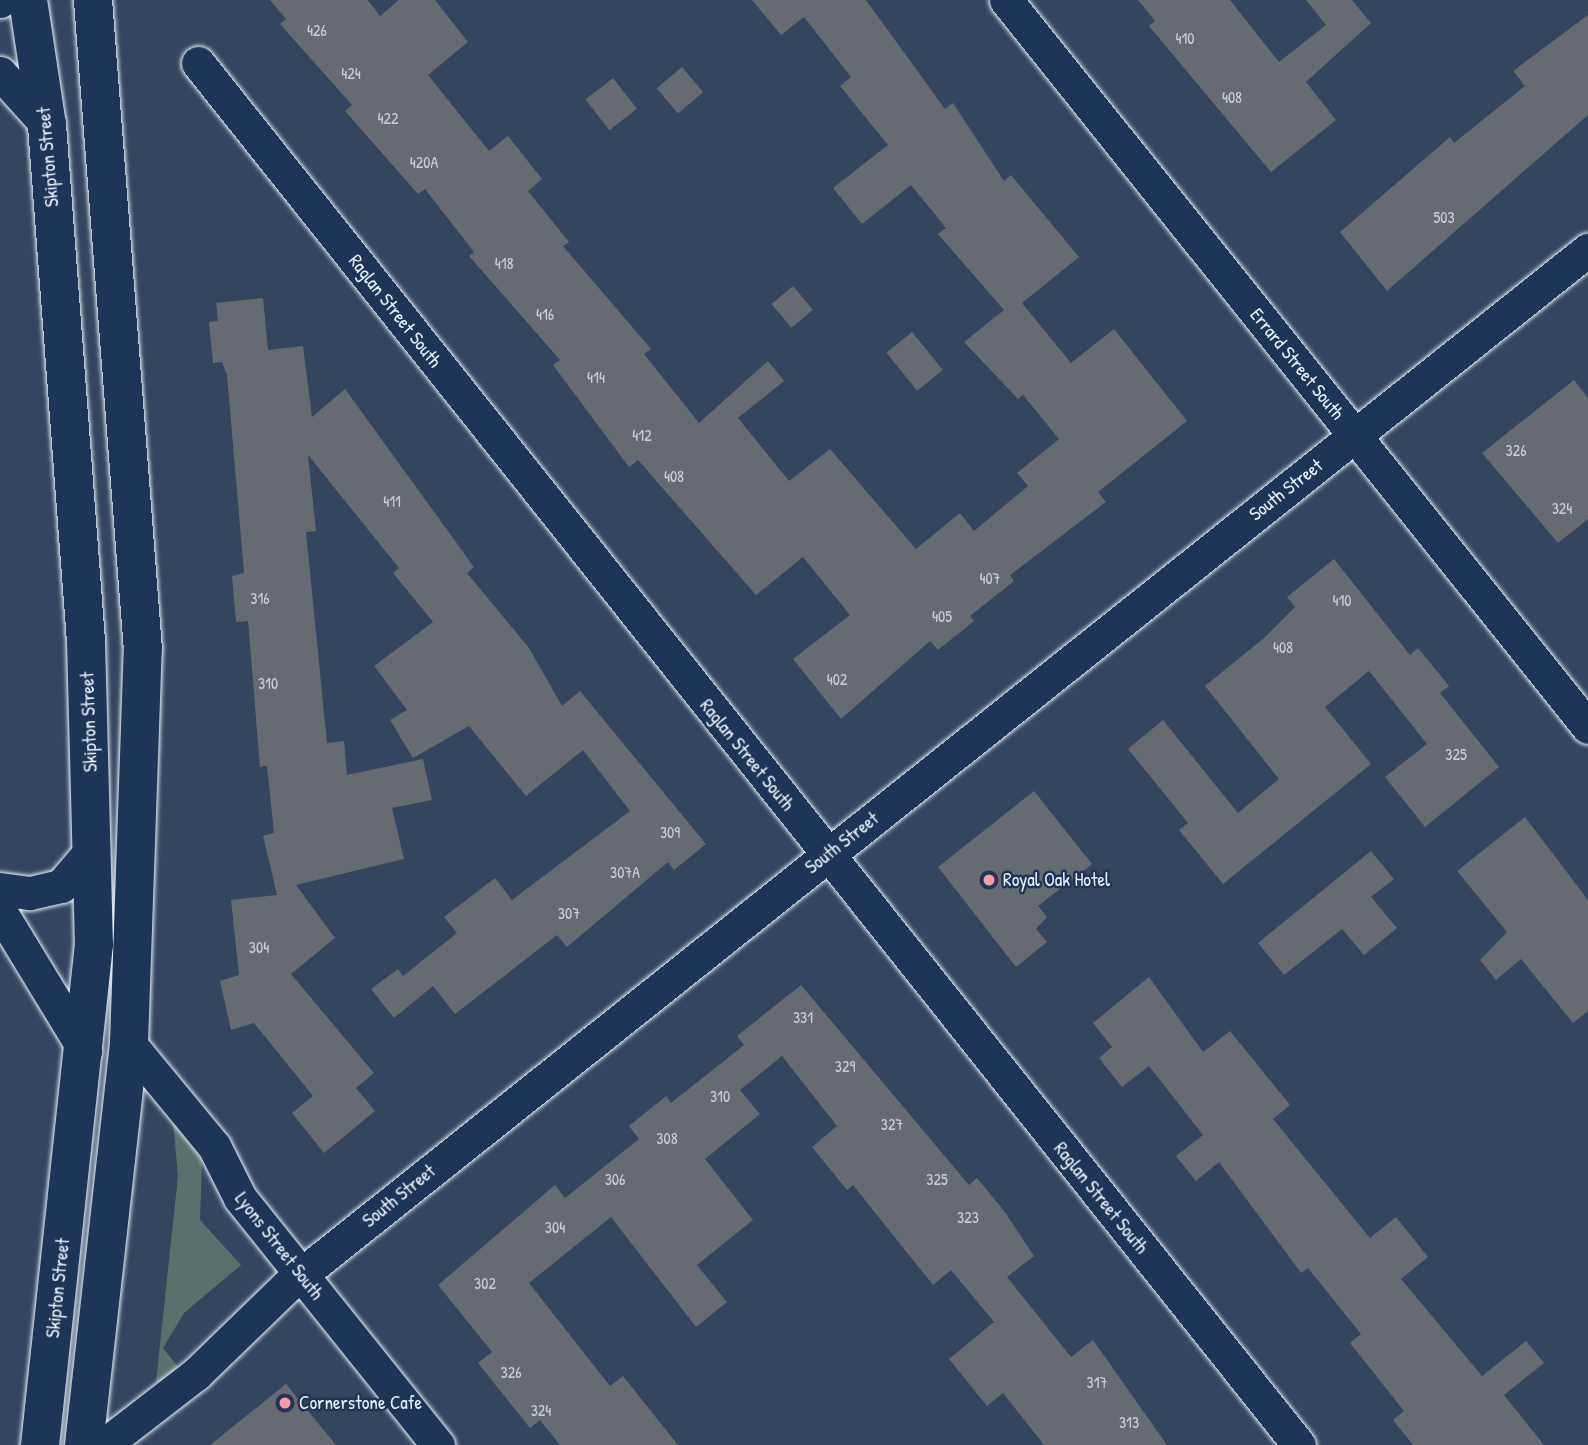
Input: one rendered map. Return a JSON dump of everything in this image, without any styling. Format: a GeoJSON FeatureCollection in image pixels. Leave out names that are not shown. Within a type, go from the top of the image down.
{"type":"FeatureCollection","features":[{"type":"Feature","properties":{"kind":"highway","name":"Skipton Street"},"geometry":{"type":"LineString","coordinates":[[28,0],[47,125],[86,641],[93,848],[85,1051],[40,1444]]}},
{"type":"Feature","properties":{"kind":"highway"},"geometry":{"type":"LineString","coordinates":[[84,1445],[129,1043],[143,650],[93,0]]}},
{"type":"Feature","properties":{"kind":"street","name":"Errard Street South"},"geometry":{"type":"LineString","coordinates":[[1006,0],[1588,727]]}},
{"type":"Feature","properties":{"kind":"street","name":"Raglan Street South"},"geometry":{"type":"LineString","coordinates":[[198,63],[1299,1445]]}},
{"type":"Feature","properties":{"kind":"street"},"geometry":{"type":"LineString","coordinates":[[0,73],[47,125]]}},
{"type":"Feature","properties":{"kind":"street","name":"South Street"},"geometry":{"type":"LineString","coordinates":[[104,1445],[195,1374],[301,1275],[1588,250]]}},
{"type":"Feature","properties":{"kind":"street"},"geometry":{"type":"LineString","coordinates":[[0,888],[30,893],[61,886],[93,848]]}},
{"type":"Feature","properties":{"kind":"street"},"geometry":{"type":"LineString","coordinates":[[0,911],[85,1051]]}},
{"type":"Feature","properties":{"kind":"street","name":"Lyons Street South"},"geometry":{"type":"LineString","coordinates":[[129,1043],[218,1153],[235,1190],[438,1445]]}},
{"type":"Feature","properties":{"kind":"green space"},"geometry":{"type":"Polygon","coordinates":[[[173,1122],[202,1160],[200,1220],[241,1265],[184,1313],[163,1348],[178,1367],[161,1383],[156,1382],[178,1176],[173,1122]]]}},
{"type":"Feature","properties":{"kind":"building"},"geometry":{"type":"Polygon","coordinates":[[[270,0],[368,0],[380,16],[399,0],[435,0],[468,42],[428,75],[489,151],[508,136],[542,179],[528,191],[569,242],[563,246],[651,349],[644,354],[699,423],[768,361],[784,381],[738,418],[789,481],[830,449],[916,549],[960,513],[974,531],[1028,486],[1017,473],[1059,439],[1023,395],[1018,399],[964,342],[1004,310],[938,234],[946,228],[911,185],[862,224],[833,188],[888,145],[840,86],[851,77],[804,17],[781,35],[752,0],[866,0],[945,109],[953,103],[1004,181],[1011,175],[1079,257],[1022,303],[1071,363],[1114,329],[1187,421],[1098,492],[1106,502],[1010,575],[1014,581],[970,616],[974,621],[938,650],[930,641],[841,719],[793,659],[850,615],[803,557],[756,595],[638,460],[629,467],[553,365],[560,360],[469,256],[474,252],[425,189],[418,194],[345,111],[352,105],[280,24],[286,19],[270,0]]]}},
{"type":"Feature","properties":{"kind":"building"},"geometry":{"type":"Polygon","coordinates":[[[1138,0],[1230,0],[1279,62],[1326,25],[1306,0],[1352,0],[1371,23],[1306,82],[1336,120],[1271,172],[1149,26],[1155,21],[1138,0]]]}},
{"type":"Feature","properties":{"kind":"building"},"geometry":{"type":"Polygon","coordinates":[[[1588,15],[1588,115],[1387,291],[1340,232],[1450,137],[1454,143],[1525,86],[1513,71],[1588,15]]]}},
{"type":"Feature","properties":{"kind":"building"},"geometry":{"type":"Polygon","coordinates":[[[682,67],[703,92],[678,113],[657,88],[682,67]]]}},
{"type":"Feature","properties":{"kind":"building"},"geometry":{"type":"Polygon","coordinates":[[[613,78],[637,109],[609,130],[585,100],[613,78]]]}},
{"type":"Feature","properties":{"kind":"building"},"geometry":{"type":"Polygon","coordinates":[[[793,286],[813,310],[791,328],[772,304],[793,286]]]}},
{"type":"Feature","properties":{"kind":"building"},"geometry":{"type":"Polygon","coordinates":[[[263,298],[268,350],[303,346],[312,417],[345,389],[474,567],[467,573],[529,648],[562,706],[580,691],[706,844],[674,870],[668,862],[567,947],[557,935],[455,1014],[433,986],[394,1018],[371,989],[398,969],[403,976],[457,933],[444,917],[495,878],[512,900],[630,811],[583,750],[526,796],[469,726],[413,758],[390,720],[407,710],[374,666],[433,622],[393,573],[399,568],[308,455],[316,531],[306,532],[327,743],[344,741],[347,775],[423,759],[432,800],[392,808],[404,859],[296,885],[335,938],[291,974],[374,1073],[356,1088],[375,1111],[324,1153],[292,1113],[313,1096],[254,1023],[231,1030],[220,981],[239,975],[231,900],[277,895],[263,836],[274,833],[267,766],[260,767],[248,621],[236,622],[232,576],[244,573],[227,375],[222,362],[213,363],[209,322],[218,321],[216,303],[263,298]]]}},
{"type":"Feature","properties":{"kind":"building"},"geometry":{"type":"Polygon","coordinates":[[[912,332],[943,370],[917,391],[886,353],[912,332]]]}},
{"type":"Feature","properties":{"kind":"building"},"geometry":{"type":"Polygon","coordinates":[[[1574,380],[1588,398],[1588,519],[1558,543],[1482,453],[1574,380]]]}},
{"type":"Feature","properties":{"kind":"building"},"geometry":{"type":"Polygon","coordinates":[[[1334,559],[1410,655],[1418,648],[1449,686],[1440,693],[1499,767],[1425,827],[1385,777],[1427,744],[1369,671],[1325,707],[1371,764],[1223,884],[1179,830],[1188,823],[1128,749],[1163,720],[1238,813],[1279,779],[1205,686],[1264,638],[1295,607],[1287,597],[1334,559]]]}},
{"type":"Feature","properties":{"kind":"building"},"geometry":{"type":"Polygon","coordinates":[[[1034,791],[1092,864],[1038,906],[1047,917],[1036,929],[1047,942],[1016,967],[938,867],[1034,791]]]}},
{"type":"Feature","properties":{"kind":"building"},"geometry":{"type":"Polygon","coordinates":[[[1525,817],[1588,900],[1588,1011],[1573,1023],[1521,959],[1496,980],[1480,960],[1507,932],[1457,871],[1525,817]]]}},
{"type":"Feature","properties":{"kind":"building"},"geometry":{"type":"Polygon","coordinates":[[[1371,851],[1394,879],[1371,897],[1397,928],[1364,955],[1342,929],[1284,975],[1258,943],[1371,851]]]}},
{"type":"Feature","properties":{"kind":"building"},"geometry":{"type":"Polygon","coordinates":[[[1149,977],[1203,1052],[1230,1031],[1290,1105],[1273,1119],[1370,1238],[1396,1217],[1428,1257],[1401,1279],[1482,1376],[1526,1341],[1544,1363],[1504,1395],[1544,1445],[1413,1445],[1393,1420],[1404,1411],[1350,1343],[1361,1334],[1308,1268],[1301,1273],[1219,1162],[1196,1181],[1176,1156],[1203,1135],[1149,1066],[1122,1087],[1099,1058],[1112,1047],[1093,1023],[1149,977]]]}},
{"type":"Feature","properties":{"kind":"building"},"geometry":{"type":"Polygon","coordinates":[[[801,985],[969,1185],[977,1178],[1005,1212],[1034,1256],[1007,1277],[1071,1357],[1093,1340],[1167,1445],[1044,1445],[1003,1393],[987,1406],[949,1359],[994,1322],[951,1270],[933,1285],[853,1185],[847,1190],[812,1147],[837,1126],[782,1056],[740,1090],[760,1114],[705,1159],[753,1220],[697,1265],[727,1302],[696,1327],[611,1217],[529,1283],[610,1386],[623,1376],[678,1445],[560,1445],[540,1420],[530,1428],[478,1363],[492,1352],[438,1285],[555,1185],[565,1198],[639,1139],[629,1126],[666,1096],[671,1103],[744,1045],[737,1036],[801,985]]]}},
{"type":"Feature","properties":{"kind":"building"},"geometry":{"type":"Polygon","coordinates":[[[286,1384],[336,1445],[210,1445],[286,1384]]]}},
{"type":"Feature","properties":{"kind":"place","name":"Royal Oak Hotel"},"geometry":{"type":"Point","coordinates":[989,880]}},
{"type":"Feature","properties":{"kind":"place","name":"Cornerstone Cafe"},"geometry":{"type":"Point","coordinates":[285,1403]}}]}
